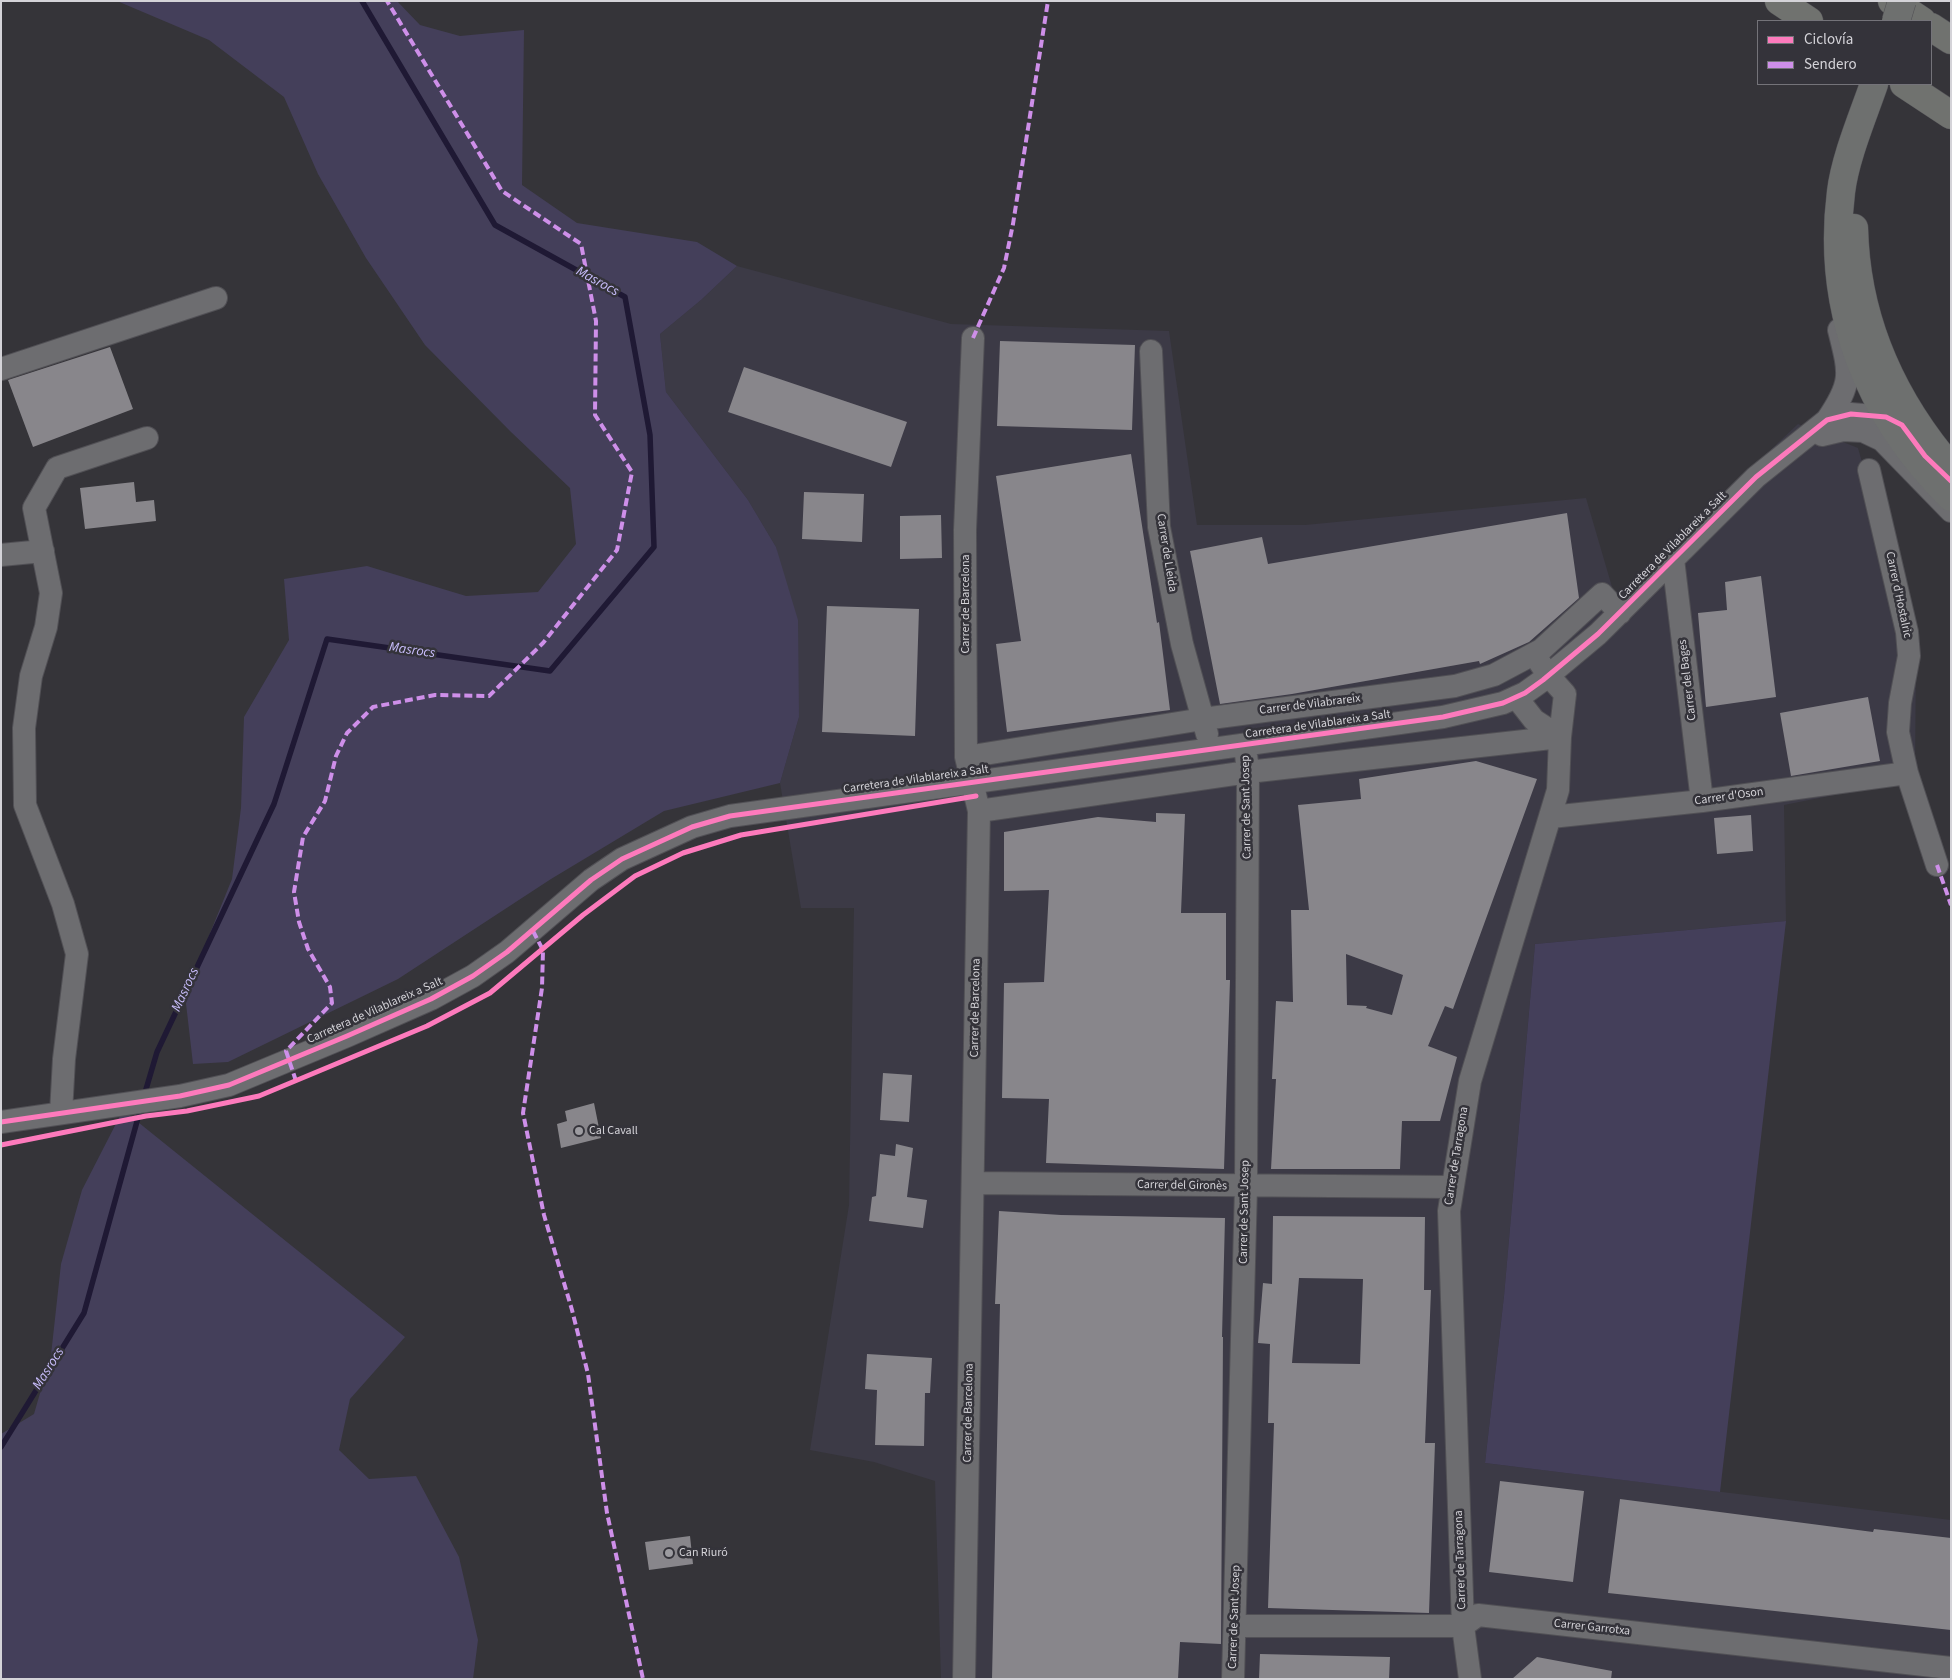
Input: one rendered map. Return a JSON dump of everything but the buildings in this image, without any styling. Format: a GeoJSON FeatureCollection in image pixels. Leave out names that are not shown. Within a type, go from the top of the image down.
{"type":"FeatureCollection","features":[{"type":"Feature","properties":{"kind":"highway"},"geometry":{"type":"LineString","coordinates":[[1779,1],[1808,20]]}},
{"type":"Feature","properties":{"kind":"highway"},"geometry":{"type":"LineString","coordinates":[[1892,1],[1920,20]]}},
{"type":"Feature","properties":{"kind":"highway"},"geometry":{"type":"LineString","coordinates":[[1932,28],[1951,40]]}},
{"type":"Feature","properties":{"kind":"highway"},"geometry":{"type":"LineString","coordinates":[[1906,85],[1951,115]]}},
{"type":"Feature","properties":{"kind":"main road"},"geometry":{"type":"LineString","coordinates":[[1896,20],[1902,1]]}},
{"type":"Feature","properties":{"kind":"main road"},"geometry":{"type":"LineString","coordinates":[[1874,85],[1863,114],[1841,192],[1839,266],[1847,313],[1867,381],[1886,416],[1924,470],[1951,497]]}},
{"type":"Feature","properties":{"kind":"main road"},"geometry":{"type":"LineString","coordinates":[[1855,141],[1855,240],[1862,295],[1871,332],[1895,389],[1932,446],[1951,468]]}},
{"type":"Feature","properties":{"kind":"street"},"geometry":{"type":"LineString","coordinates":[[1827,420],[1843,397],[1848,379],[1830,281],[1829,226],[1841,192]]}},
{"type":"Feature","properties":{"kind":"street"},"geometry":{"type":"LineString","coordinates":[[1,369],[216,298]]}},
{"type":"Feature","properties":{"kind":"street","name":"Carrer de Barcelona"},"geometry":{"type":"LineString","coordinates":[[964,1679],[979,811],[966,757],[965,530],[973,338]]}},
{"type":"Feature","properties":{"kind":"street","name":"Carrer de Lleida"},"geometry":{"type":"LineString","coordinates":[[1151,351],[1159,527],[1182,644],[1211,749]]}},
{"type":"Feature","properties":{"kind":"street"},"geometry":{"type":"LineString","coordinates":[[1827,420],[1851,414],[1886,416],[1902,425],[1925,456],[1951,481]]}},
{"type":"Feature","properties":{"kind":"street","name":"Carretera de Vilablareix a Salt"},"geometry":{"type":"LineString","coordinates":[[1,1122],[153,1100],[228,1085],[431,999],[473,976],[507,952],[567,899],[622,859],[692,827],[730,816],[1443,717],[1480,710],[1516,697],[1548,676],[1584,647],[1756,477],[1778,457],[1827,420]]}},
{"type":"Feature","properties":{"kind":"street"},"geometry":{"type":"LineString","coordinates":[[1804,439],[1843,430],[1863,431],[1882,440],[1951,511]]}},
{"type":"Feature","properties":{"kind":"street"},"geometry":{"type":"LineString","coordinates":[[61,1113],[64,1059],[77,954],[63,904],[25,805],[24,728],[31,676],[46,627],[51,593],[34,508],[57,468],[147,438]]}},
{"type":"Feature","properties":{"kind":"street","name":"Carrer d'Hostalric"},"geometry":{"type":"LineString","coordinates":[[1869,470],[1907,632],[1909,656],[1900,703],[1898,732],[1907,773],[1937,865]]}},
{"type":"Feature","properties":{"kind":"street"},"geometry":{"type":"LineString","coordinates":[[1,555],[43,551]]}},
{"type":"Feature","properties":{"kind":"street","name":"Carrer del Bages"},"geometry":{"type":"LineString","coordinates":[[1673,559],[1702,801]]}},
{"type":"Feature","properties":{"kind":"street","name":"Carrer de Vilabrareix"},"geometry":{"type":"LineString","coordinates":[[966,757],[1203,719],[1455,686],[1494,675],[1541,650],[1602,594],[1620,613]]}},
{"type":"Feature","properties":{"kind":"street","name":"Carrer de Tarragona"},"geometry":{"type":"LineString","coordinates":[[1470,1679],[1463,1626],[1449,1221],[1451,1187],[1470,1081],[1558,790],[1560,737],[1566,694],[1584,647]]}},
{"type":"Feature","properties":{"kind":"street"},"geometry":{"type":"LineString","coordinates":[[1534,654],[1548,676],[1566,694]]}},
{"type":"Feature","properties":{"kind":"street"},"geometry":{"type":"LineString","coordinates":[[1516,697],[1534,720],[1560,737]]}},
{"type":"Feature","properties":{"kind":"street"},"geometry":{"type":"LineString","coordinates":[[979,811],[1248,772],[1560,737]]}},
{"type":"Feature","properties":{"kind":"street","name":"Carrer de Sant Josep"},"geometry":{"type":"LineString","coordinates":[[1233,1679],[1246,1187],[1248,772],[1245,745]]}},
{"type":"Feature","properties":{"kind":"street","name":"Carrer d'Oson"},"geometry":{"type":"LineString","coordinates":[[1551,817],[1702,801],[1907,773]]}},
{"type":"Feature","properties":{"kind":"street","name":"Carrer del Gironès"},"geometry":{"type":"LineString","coordinates":[[973,1183],[1246,1187],[1451,1187]]}},
{"type":"Feature","properties":{"kind":"street","name":"Carrer Garrotxa"},"geometry":{"type":"LineString","coordinates":[[1235,1626],[1463,1626],[1478,1615],[1951,1668]]}},
{"type":"Feature","properties":{"kind":"shaded area"},"geometry":{"type":"Polygon","coordinates":[[[117,1],[397,1],[420,25],[460,36],[524,30],[522,185],[577,223],[697,242],[737,266],[701,300],[660,334],[666,392],[748,500],[776,547],[798,620],[799,717],[780,783],[664,811],[551,879],[398,979],[228,1062],[193,1064],[185,995],[232,879],[241,808],[244,717],[289,640],[284,579],[367,566],[466,596],[538,592],[576,544],[570,488],[511,432],[425,345],[366,258],[318,174],[284,97],[209,40],[117,1]]]}},
{"type":"Feature","properties":{"kind":"shaded area"},"geometry":{"type":"Polygon","coordinates":[[[737,266],[951,324],[1169,331],[1197,525],[1305,525],[1586,498],[1615,597],[1798,424],[1858,448],[1916,651],[1915,779],[1784,805],[1786,921],[1535,944],[1504,1296],[1485,1463],[1951,1520],[1951,1679],[941,1679],[935,1481],[874,1462],[810,1450],[849,1205],[854,908],[801,908],[780,783],[799,717],[776,547],[748,500],[666,392],[660,334],[701,300],[737,266]]]}},
{"type":"Feature","properties":{"kind":"shaded area"},"geometry":{"type":"Polygon","coordinates":[[[1786,921],[1720,1492],[1485,1463],[1504,1296],[1535,944],[1786,921]]]}},
{"type":"Feature","properties":{"kind":"shaded area"},"geometry":{"type":"Polygon","coordinates":[[[123,1110],[405,1337],[350,1399],[339,1450],[369,1479],[416,1476],[459,1557],[478,1640],[473,1679],[1,1679],[1,1434],[34,1414],[51,1355],[61,1264],[82,1190],[123,1110]]]}},
{"type":"Feature","properties":{"kind":"waterway","name":"Masrocs"},"geometry":{"type":"LineString","coordinates":[[144,1096],[157,1052],[274,804],[327,639],[550,671],[654,547],[650,435],[625,297],[495,225],[362,1]]}},
{"type":"Feature","properties":{"kind":"waterway","name":"Masrocs"},"geometry":{"type":"LineString","coordinates":[[1,1447],[84,1313],[141,1107]]}},
{"type":"Feature","properties":{"kind":"marked path"},"geometry":{"type":"LineString","coordinates":[[296,1081],[286,1051],[332,1003],[330,987],[308,949],[299,922],[294,892],[303,837],[325,801],[336,756],[347,733],[373,707],[435,695],[489,696],[543,643],[617,550],[632,472],[595,415],[596,321],[581,244],[502,191],[387,1]]}},
{"type":"Feature","properties":{"kind":"marked path"},"geometry":{"type":"LineString","coordinates":[[973,338],[1004,268],[1013,224],[1048,1]]}},
{"type":"Feature","properties":{"kind":"marked path"},"geometry":{"type":"LineString","coordinates":[[1937,865],[1951,905]]}},
{"type":"Feature","properties":{"kind":"marked path"},"geometry":{"type":"LineString","coordinates":[[533,931],[543,950],[542,988],[523,1113],[544,1215],[572,1310],[588,1374],[607,1513],[643,1679]]}},
{"type":"Feature","properties":{"kind":"cycle path"},"geometry":{"type":"LineString","coordinates":[[1,1122],[180,1096],[229,1085],[347,1036],[431,999],[473,976],[507,952],[591,880],[622,859],[692,827],[730,816],[1443,717],[1503,703],[1525,693],[1543,680],[1598,634],[1756,477],[1827,420],[1851,414],[1886,417],[1902,425],[1925,456],[1951,481]]}},
{"type":"Feature","properties":{"kind":"cycle path"},"geometry":{"type":"LineString","coordinates":[[1,1145],[259,1096],[427,1026],[490,993],[583,915],[635,876],[683,853],[741,835],[976,796]]}},
{"type":"Feature","properties":{"kind":"place","name":"Cal Cavall"},"geometry":{"type":"Point","coordinates":[579,1131]}},
{"type":"Feature","properties":{"kind":"place","name":"Can Riuró"},"geometry":{"type":"Point","coordinates":[669,1553]}}]}
